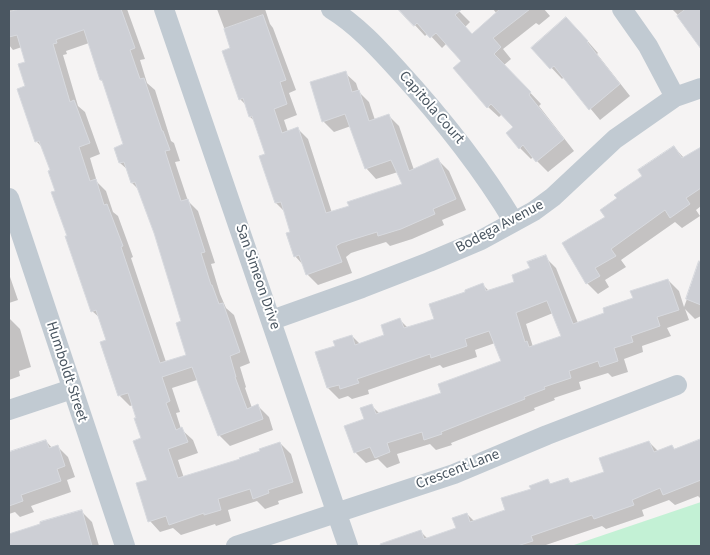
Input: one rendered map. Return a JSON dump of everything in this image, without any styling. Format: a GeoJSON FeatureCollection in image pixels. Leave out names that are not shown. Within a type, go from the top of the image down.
{"type":"FeatureCollection","features":[{"type":"Feature","properties":{"kind":"street","name":"San Simeon Drive"},"geometry":{"type":"LineString","coordinates":[[164,9],[348,546]]}},
{"type":"Feature","properties":{"kind":"street","name":"Capitola Court"},"geometry":{"type":"LineString","coordinates":[[331,9],[343,16],[377,48],[423,97],[486,177],[514,222]]}},
{"type":"Feature","properties":{"kind":"street"},"geometry":{"type":"LineString","coordinates":[[622,9],[648,46],[675,97]]}},
{"type":"Feature","properties":{"kind":"street","name":"Bodega Avenue"},"geometry":{"type":"LineString","coordinates":[[272,320],[430,262],[480,240],[514,222],[534,211],[553,197],[615,139],[675,97],[701,88]]}},
{"type":"Feature","properties":{"kind":"street","name":"Humboldt Street"},"geometry":{"type":"LineString","coordinates":[[9,202],[125,546]]}},
{"type":"Feature","properties":{"kind":"street","name":"Crescent Lane"},"geometry":{"type":"LineString","coordinates":[[236,546],[454,474],[677,384]]}},
{"type":"Feature","properties":{"kind":"street"},"geometry":{"type":"LineString","coordinates":[[9,410],[72,389]]}},
{"type":"Feature","properties":{"kind":"green space"},"geometry":{"type":"Polygon","coordinates":[[[701,502],[701,546],[571,546],[701,502]]]}},
{"type":"Feature","properties":{"kind":"building"},"geometry":{"type":"Polygon","coordinates":[[[20,9],[121,9],[135,48],[130,50],[140,79],[144,78],[170,150],[165,151],[181,201],[188,199],[205,252],[201,253],[211,285],[219,304],[223,303],[240,352],[230,356],[235,377],[247,409],[258,404],[263,419],[218,436],[192,367],[162,377],[170,401],[166,403],[176,430],[182,427],[188,442],[168,449],[178,478],[240,459],[260,451],[259,449],[280,442],[293,482],[268,490],[269,493],[253,499],[250,489],[218,499],[221,510],[204,515],[204,513],[169,525],[166,516],[148,522],[136,483],[147,480],[133,441],[141,438],[134,418],[136,418],[128,393],[118,396],[100,342],[106,340],[96,310],[91,312],[51,192],[55,191],[48,171],[50,170],[39,141],[35,142],[17,89],[25,86],[18,64],[25,62],[17,35],[9,37],[9,12],[20,9]],[[84,30],[56,40],[57,43],[53,44],[70,102],[74,100],[90,143],[79,147],[90,181],[96,179],[104,205],[107,204],[123,246],[121,247],[160,363],[186,355],[176,323],[181,321],[154,233],[135,182],[131,183],[124,162],[119,163],[114,148],[123,144],[102,80],[100,80],[84,30]]]}},
{"type":"Feature","properties":{"kind":"building"},"geometry":{"type":"Polygon","coordinates":[[[398,9],[462,9],[455,15],[472,34],[500,9],[530,9],[493,38],[501,47],[494,54],[531,92],[529,95],[564,139],[536,162],[523,145],[519,149],[506,133],[513,127],[491,104],[487,108],[453,68],[461,61],[436,33],[430,38],[417,23],[414,26],[398,9]]]}},
{"type":"Feature","properties":{"kind":"building"},"geometry":{"type":"Polygon","coordinates":[[[686,9],[701,9],[701,49],[677,16],[686,9]]]}},
{"type":"Feature","properties":{"kind":"building"},"geometry":{"type":"Polygon","coordinates":[[[263,15],[286,80],[280,82],[287,104],[274,109],[282,133],[298,127],[326,213],[349,206],[347,202],[402,184],[391,160],[365,169],[345,114],[322,122],[310,82],[346,71],[352,92],[359,90],[369,121],[389,114],[409,171],[438,158],[456,199],[433,209],[435,214],[401,229],[378,236],[377,232],[341,243],[336,246],[342,262],[306,275],[299,255],[294,257],[286,233],[290,232],[281,202],[275,203],[259,156],[265,154],[252,116],[249,117],[243,98],[239,100],[222,51],[230,48],[224,29],[263,15]]]}},
{"type":"Feature","properties":{"kind":"building"},"geometry":{"type":"Polygon","coordinates":[[[566,17],[588,41],[620,84],[589,110],[554,66],[550,69],[531,48],[566,17]]]}},
{"type":"Feature","properties":{"kind":"building"},"geometry":{"type":"Polygon","coordinates":[[[674,146],[682,158],[701,147],[701,188],[686,198],[690,204],[670,218],[665,210],[611,249],[616,256],[595,268],[600,276],[586,284],[562,243],[605,217],[600,210],[617,198],[614,195],[642,176],[638,170],[674,146]]]}},
{"type":"Feature","properties":{"kind":"building"},"geometry":{"type":"Polygon","coordinates":[[[546,255],[573,324],[604,313],[603,308],[633,298],[630,291],[668,279],[679,310],[657,317],[660,326],[631,336],[633,342],[614,348],[618,361],[600,367],[598,361],[569,371],[571,378],[544,387],[545,389],[524,397],[525,399],[441,432],[442,434],[424,440],[422,432],[387,443],[390,452],[375,458],[370,447],[354,453],[344,426],[364,419],[360,408],[372,404],[376,414],[441,393],[438,384],[501,361],[489,331],[465,339],[467,346],[431,358],[430,354],[357,379],[359,383],[340,389],[339,385],[327,388],[315,352],[335,346],[333,341],[352,335],[355,345],[384,335],[381,325],[400,318],[404,328],[434,319],[429,304],[465,292],[465,290],[483,283],[486,291],[514,282],[512,275],[530,268],[527,262],[546,255]],[[547,301],[516,313],[525,342],[527,341],[529,347],[561,336],[547,301]]]}},
{"type":"Feature","properties":{"kind":"building"},"geometry":{"type":"Polygon","coordinates":[[[699,261],[701,262],[701,305],[686,299],[699,261]]]}},
{"type":"Feature","properties":{"kind":"building"},"geometry":{"type":"Polygon","coordinates":[[[701,439],[701,480],[663,495],[660,488],[632,500],[634,505],[594,519],[592,515],[531,536],[533,541],[517,546],[381,546],[380,544],[421,530],[424,539],[456,528],[452,518],[467,513],[470,522],[505,510],[501,498],[531,489],[529,486],[548,479],[550,484],[568,478],[570,483],[604,472],[599,458],[649,441],[654,452],[672,445],[674,449],[701,439]]]}},
{"type":"Feature","properties":{"kind":"building"},"geometry":{"type":"Polygon","coordinates":[[[46,440],[49,448],[58,445],[65,466],[57,469],[61,481],[21,495],[23,501],[9,506],[9,452],[46,440]]]}},
{"type":"Feature","properties":{"kind":"building"},"geometry":{"type":"Polygon","coordinates":[[[82,510],[92,546],[9,546],[9,534],[40,524],[40,522],[82,510]]]}}]}
